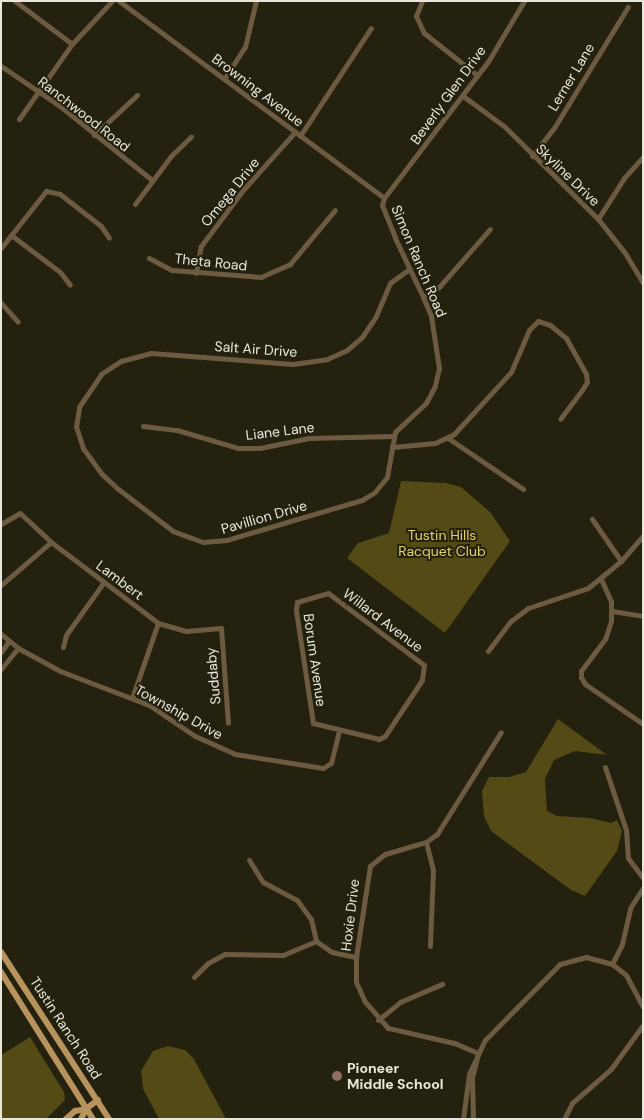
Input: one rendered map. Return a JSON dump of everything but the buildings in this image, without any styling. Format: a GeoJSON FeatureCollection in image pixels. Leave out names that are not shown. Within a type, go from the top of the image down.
{"type":"FeatureCollection","features":[{"type":"Feature","properties":{"kind":"main road","name":"Tustin Ranch Road"},"geometry":{"type":"LineString","coordinates":[[1,952],[109,1119]]}},
{"type":"Feature","properties":{"kind":"main road","name":"Tustin Ranch Road"},"geometry":{"type":"LineString","coordinates":[[1,972],[93,1119]]}},
{"type":"Feature","properties":{"kind":"main road"},"geometry":{"type":"LineString","coordinates":[[66,1119],[75,1111],[86,1108],[98,1100]]}},
{"type":"Feature","properties":{"kind":"main road"},"geometry":{"type":"LineString","coordinates":[[81,1119],[86,1108]]}},
{"type":"Feature","properties":{"kind":"street"},"geometry":{"type":"LineString","coordinates":[[14,1],[72,44]]}},
{"type":"Feature","properties":{"kind":"street"},"geometry":{"type":"LineString","coordinates":[[19,119],[72,44],[112,1]]}},
{"type":"Feature","properties":{"kind":"street","name":"Browning Avenue"},"geometry":{"type":"LineString","coordinates":[[119,1],[384,198]]}},
{"type":"Feature","properties":{"kind":"street"},"geometry":{"type":"LineString","coordinates":[[224,79],[245,48],[256,1]]}},
{"type":"Feature","properties":{"kind":"street"},"geometry":{"type":"LineString","coordinates":[[422,1],[416,16],[424,33],[477,75]]}},
{"type":"Feature","properties":{"kind":"street","name":"Beverly Glen Drive"},"geometry":{"type":"LineString","coordinates":[[384,198],[477,75],[524,1]]}},
{"type":"Feature","properties":{"kind":"street","name":"Lerner Lane"},"geometry":{"type":"LineString","coordinates":[[532,156],[554,128],[628,7]]}},
{"type":"Feature","properties":{"kind":"street"},"geometry":{"type":"LineString","coordinates":[[300,136],[371,28]]}},
{"type":"Feature","properties":{"kind":"street","name":"Ranchwood Road"},"geometry":{"type":"LineString","coordinates":[[1,66],[39,92],[152,180]]}},
{"type":"Feature","properties":{"kind":"street"},"geometry":{"type":"LineString","coordinates":[[94,135],[137,95]]}},
{"type":"Feature","properties":{"kind":"street","name":"Skyline Drive"},"geometry":{"type":"LineString","coordinates":[[462,96],[506,127],[532,156],[598,219],[625,253],[643,283]]}},
{"type":"Feature","properties":{"kind":"street","name":"Omega Drive"},"geometry":{"type":"LineString","coordinates":[[196,273],[201,246],[243,190],[295,132]]}},
{"type":"Feature","properties":{"kind":"street"},"geometry":{"type":"LineString","coordinates":[[135,204],[152,180],[191,136]]}},
{"type":"Feature","properties":{"kind":"street"},"geometry":{"type":"LineString","coordinates":[[598,219],[624,178],[643,157]]}},
{"type":"Feature","properties":{"kind":"street"},"geometry":{"type":"LineString","coordinates":[[1,248],[46,191],[60,194],[101,226],[110,238]]}},
{"type":"Feature","properties":{"kind":"street","name":"Simon Ranch Road"},"geometry":{"type":"LineString","coordinates":[[384,198],[382,204],[435,328],[438,375],[426,402],[394,436]]}},
{"type":"Feature","properties":{"kind":"street","name":"Theta Road"},"geometry":{"type":"LineString","coordinates":[[149,258],[172,270],[196,273],[247,278],[276,272],[300,254],[335,210]]}},
{"type":"Feature","properties":{"kind":"street"},"geometry":{"type":"LineString","coordinates":[[423,297],[439,287],[490,229]]}},
{"type":"Feature","properties":{"kind":"street"},"geometry":{"type":"LineString","coordinates":[[11,235],[60,272],[70,285]]}},
{"type":"Feature","properties":{"kind":"street","name":"Salt Air Drive"},"geometry":{"type":"LineString","coordinates":[[79,406],[101,374],[121,361],[142,354],[293,364],[315,363],[337,355],[362,337],[376,316],[390,283],[409,269]]}},
{"type":"Feature","properties":{"kind":"street"},"geometry":{"type":"LineString","coordinates":[[1,303],[18,322]]}},
{"type":"Feature","properties":{"kind":"street"},"geometry":{"type":"LineString","coordinates":[[392,447],[411,447],[448,438],[503,382],[514,366],[529,330],[538,321],[550,324],[566,338],[586,374],[587,382],[560,419]]}},
{"type":"Feature","properties":{"kind":"street","name":"Pavillion Drive"},"geometry":{"type":"LineString","coordinates":[[79,406],[78,436],[93,463],[108,481],[173,531],[203,542],[227,540],[362,500],[375,492],[387,477],[394,436]]}},
{"type":"Feature","properties":{"kind":"street","name":"Liane Lane"},"geometry":{"type":"LineString","coordinates":[[143,426],[177,430],[238,448],[260,448],[309,438],[394,436]]}},
{"type":"Feature","properties":{"kind":"street"},"geometry":{"type":"LineString","coordinates":[[448,438],[523,489]]}},
{"type":"Feature","properties":{"kind":"street","name":"Lambert"},"geometry":{"type":"LineString","coordinates":[[1,524],[20,513],[50,542],[158,623],[186,631],[221,628]]}},
{"type":"Feature","properties":{"kind":"street"},"geometry":{"type":"LineString","coordinates":[[592,520],[621,561]]}},
{"type":"Feature","properties":{"kind":"street"},"geometry":{"type":"LineString","coordinates":[[488,651],[510,621],[528,608],[588,588],[601,580],[643,536]]}},
{"type":"Feature","properties":{"kind":"street"},"geometry":{"type":"LineString","coordinates":[[1,585],[50,542]]}},
{"type":"Feature","properties":{"kind":"street"},"geometry":{"type":"LineString","coordinates":[[601,580],[612,612],[606,639],[581,671],[581,677],[585,684],[643,724]]}},
{"type":"Feature","properties":{"kind":"street"},"geometry":{"type":"LineString","coordinates":[[63,647],[66,635],[104,582]]}},
{"type":"Feature","properties":{"kind":"street","name":"Willard Avenue"},"geometry":{"type":"LineString","coordinates":[[328,593],[424,665],[422,680],[385,736],[379,740],[339,731]]}},
{"type":"Feature","properties":{"kind":"street","name":"Borum Avenue"},"geometry":{"type":"LineString","coordinates":[[328,593],[297,602],[296,610],[313,723],[339,731]]}},
{"type":"Feature","properties":{"kind":"street"},"geometry":{"type":"LineString","coordinates":[[612,612],[643,616]]}},
{"type":"Feature","properties":{"kind":"street"},"geometry":{"type":"LineString","coordinates":[[132,698],[158,623]]}},
{"type":"Feature","properties":{"kind":"street","name":"Suddaby"},"geometry":{"type":"LineString","coordinates":[[221,628],[228,723]]}},
{"type":"Feature","properties":{"kind":"street","name":"Township Drive"},"geometry":{"type":"LineString","coordinates":[[1,634],[18,648],[60,671],[132,698],[196,736],[229,752],[261,760],[329,766],[339,731]]}},
{"type":"Feature","properties":{"kind":"street"},"geometry":{"type":"LineString","coordinates":[[1,652],[9,641]]}},
{"type":"Feature","properties":{"kind":"street"},"geometry":{"type":"LineString","coordinates":[[1,669],[18,648]]}},
{"type":"Feature","properties":{"kind":"street","name":"Hoxie Drive"},"geometry":{"type":"LineString","coordinates":[[478,1054],[454,1043],[401,1033],[378,1020],[365,1002],[356,982],[356,957],[365,882],[370,866],[385,854],[426,842],[444,826],[454,802],[471,782],[480,762],[501,732]]}},
{"type":"Feature","properties":{"kind":"street"},"geometry":{"type":"LineString","coordinates":[[605,767],[626,830],[628,858],[643,878]]}},
{"type":"Feature","properties":{"kind":"street"},"geometry":{"type":"LineString","coordinates":[[426,842],[433,870],[430,946]]}},
{"type":"Feature","properties":{"kind":"street"},"geometry":{"type":"LineString","coordinates":[[249,860],[263,882],[298,900],[311,919],[316,941],[332,952],[356,957]]}},
{"type":"Feature","properties":{"kind":"street"},"geometry":{"type":"LineString","coordinates":[[612,964],[622,944],[630,908],[643,888]]}},
{"type":"Feature","properties":{"kind":"street"},"geometry":{"type":"LineString","coordinates":[[194,977],[208,963],[225,954],[283,955],[316,941]]}},
{"type":"Feature","properties":{"kind":"street"},"geometry":{"type":"LineString","coordinates":[[463,1119],[469,1074],[478,1054],[499,1024],[560,964],[586,957],[612,964],[626,975],[643,1007]]}},
{"type":"Feature","properties":{"kind":"street"},"geometry":{"type":"LineString","coordinates":[[378,1020],[400,1002],[442,984]]}},
{"type":"Feature","properties":{"kind":"street"},"geometry":{"type":"LineString","coordinates":[[564,1119],[572,1103],[611,1069],[643,1025]]}},
{"type":"Feature","properties":{"kind":"street"},"geometry":{"type":"LineString","coordinates":[[473,1119],[472,1077],[478,1054]]}},
{"type":"Feature","properties":{"kind":"green space","name":"Tustin Hills Racquet Club"},"geometry":{"type":"Polygon","coordinates":[[[401,481],[446,483],[461,487],[490,512],[510,541],[445,633],[347,558],[358,543],[389,533],[401,481]]]}},
{"type":"Feature","properties":{"kind":"green space"},"geometry":{"type":"Polygon","coordinates":[[[558,719],[607,755],[575,751],[554,760],[545,779],[547,811],[557,816],[590,818],[611,823],[617,820],[622,831],[617,851],[585,896],[571,890],[491,831],[484,816],[482,791],[489,777],[509,777],[526,772],[558,719]]]}},
{"type":"Feature","properties":{"kind":"green space"},"geometry":{"type":"Polygon","coordinates":[[[30,1037],[64,1092],[65,1100],[46,1119],[1,1119],[1,1055],[30,1037]]]}},
{"type":"Feature","properties":{"kind":"green space"},"geometry":{"type":"Polygon","coordinates":[[[168,1046],[185,1050],[194,1059],[226,1119],[159,1119],[143,1089],[141,1071],[153,1051],[168,1046]]]}},
{"type":"Feature","properties":{"kind":"place","name":"Pioneer Middle School"},"geometry":{"type":"Point","coordinates":[337,1076]}}]}
